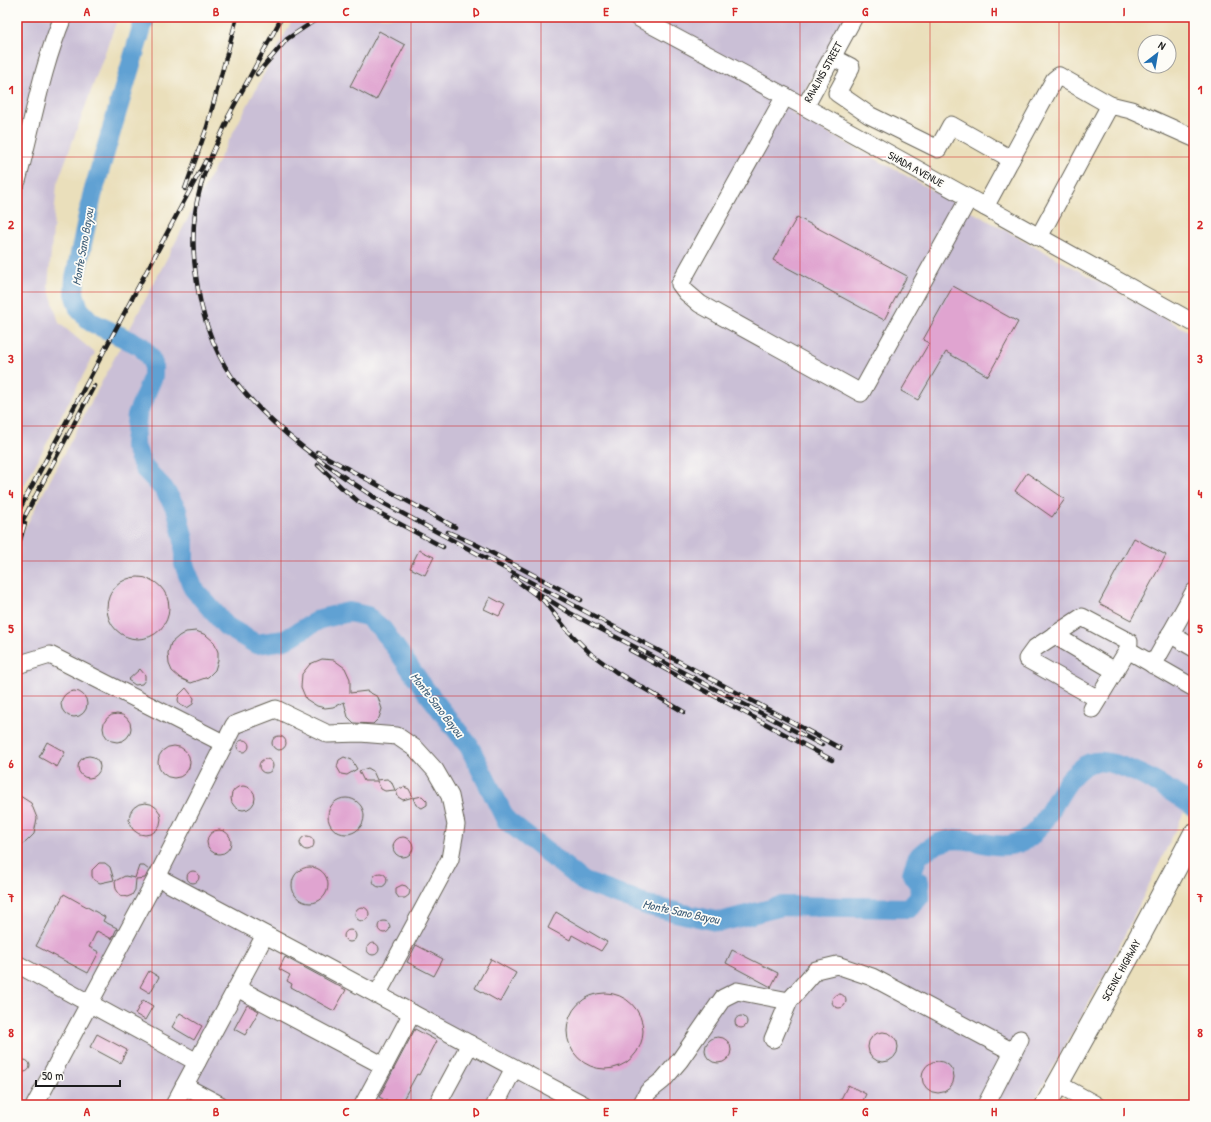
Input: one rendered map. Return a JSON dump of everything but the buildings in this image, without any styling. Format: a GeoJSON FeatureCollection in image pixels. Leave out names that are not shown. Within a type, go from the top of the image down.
{"type":"FeatureCollection","features":[{"type":"Feature","properties":{"kind":"main road","name":"SCENIC HIGHWAY"},"geometry":{"type":"LineString","coordinates":[[1046,1105],[1192,837]]}},
{"type":"Feature","properties":{"kind":"street"},"geometry":{"type":"LineString","coordinates":[[17,181],[30,134],[42,79],[63,17]]}},
{"type":"Feature","properties":{"kind":"street","name":"SHADA AVENUE"},"geometry":{"type":"LineString","coordinates":[[637,17],[785,96],[1039,237],[1193,320]]}},
{"type":"Feature","properties":{"kind":"street","name":"RAWLINS STREET"},"geometry":{"type":"LineString","coordinates":[[804,107],[854,17]]}},
{"type":"Feature","properties":{"kind":"street"},"geometry":{"type":"LineString","coordinates":[[832,57],[851,68],[837,93],[869,115],[938,149],[951,125],[1011,159]]}},
{"type":"Feature","properties":{"kind":"street"},"geometry":{"type":"LineString","coordinates":[[985,207],[1054,80],[1059,76],[1110,106],[1131,110],[1194,138]]}},
{"type":"Feature","properties":{"kind":"street"},"geometry":{"type":"LineString","coordinates":[[785,96],[680,284],[686,292],[700,304],[861,392],[969,198]]}},
{"type":"Feature","properties":{"kind":"street"},"geometry":{"type":"LineString","coordinates":[[1039,237],[1110,106]]}},
{"type":"Feature","properties":{"kind":"street"},"geometry":{"type":"LineString","coordinates":[[858,136],[869,115]]}},
{"type":"Feature","properties":{"kind":"street"},"geometry":{"type":"LineString","coordinates":[[1153,665],[1170,634],[1192,601]]}},
{"type":"Feature","properties":{"kind":"street"},"geometry":{"type":"LineString","coordinates":[[1082,617],[1129,642],[1128,650],[1095,704],[1027,659],[1035,648],[1054,635],[1082,617]]}},
{"type":"Feature","properties":{"kind":"street"},"geometry":{"type":"LineString","coordinates":[[1170,634],[1194,648]]}},
{"type":"Feature","properties":{"kind":"street"},"geometry":{"type":"LineString","coordinates":[[1054,635],[1115,671]]}},
{"type":"Feature","properties":{"kind":"street"},"geometry":{"type":"LineString","coordinates":[[1128,650],[1194,688]]}},
{"type":"Feature","properties":{"kind":"street"},"geometry":{"type":"LineString","coordinates":[[17,665],[50,655],[225,744]]}},
{"type":"Feature","properties":{"kind":"street"},"geometry":{"type":"LineString","coordinates":[[204,734],[234,725],[276,709],[328,734],[360,733],[397,736],[416,749],[435,770],[450,796],[456,825],[450,859],[377,995]]}},
{"type":"Feature","properties":{"kind":"street"},"geometry":{"type":"LineString","coordinates":[[35,1105],[156,877],[234,725]]}},
{"type":"Feature","properties":{"kind":"street"},"geometry":{"type":"LineString","coordinates":[[156,877],[584,1105]]}},
{"type":"Feature","properties":{"kind":"street"},"geometry":{"type":"LineString","coordinates":[[174,1105],[265,935]]}},
{"type":"Feature","properties":{"kind":"street"},"geometry":{"type":"LineString","coordinates":[[17,964],[197,1062]]}},
{"type":"Feature","properties":{"kind":"street"},"geometry":{"type":"LineString","coordinates":[[773,1040],[789,1001],[816,970],[837,965],[872,977],[1016,1045],[986,1105]]}},
{"type":"Feature","properties":{"kind":"street"},"geometry":{"type":"LineString","coordinates":[[237,988],[384,1066]]}},
{"type":"Feature","properties":{"kind":"street"},"geometry":{"type":"LineString","coordinates":[[641,1105],[648,1092],[663,1080],[680,1060],[723,998],[737,991],[789,1001]]}},
{"type":"Feature","properties":{"kind":"street"},"geometry":{"type":"LineString","coordinates":[[363,1105],[412,1013]]}},
{"type":"Feature","properties":{"kind":"street"},"geometry":{"type":"LineString","coordinates":[[437,1105],[470,1044]]}},
{"type":"Feature","properties":{"kind":"street"},"geometry":{"type":"LineString","coordinates":[[495,1105],[514,1068]]}},
{"type":"Feature","properties":{"kind":"street"},"geometry":{"type":"LineString","coordinates":[[1058,1084],[1096,1105]]}},
{"type":"Feature","properties":{"kind":"street"},"geometry":{"type":"LineString","coordinates":[[184,1086],[220,1105]]}},
{"type":"Feature","properties":{"kind":"shaded area"},"geometry":{"type":"Polygon","coordinates":[[[17,17],[118,17],[57,184],[48,286],[59,323],[95,353],[17,499],[17,17]]]}},
{"type":"Feature","properties":{"kind":"shaded area"},"geometry":{"type":"Polygon","coordinates":[[[294,17],[846,17],[792,113],[1194,334],[1194,792],[1107,971],[1032,1105],[17,1105],[17,543],[294,17]]]}},
{"type":"Feature","properties":{"kind":"waterway","name":"Monte Sano Bayou"},"geometry":{"type":"LineString","coordinates":[[145,17],[92,196],[75,278],[74,293],[79,309],[91,322],[141,346],[153,364],[153,376],[137,415],[134,444],[144,468],[164,489],[177,510],[184,541],[184,564],[193,588],[226,626],[256,644],[285,640],[320,619],[349,612],[367,616],[383,630],[424,688],[469,746],[506,820],[584,882],[649,906],[720,922],[782,906],[909,908],[920,896],[919,882],[912,874],[916,860],[921,854],[933,846],[945,841],[956,839],[997,845],[1018,843],[1029,837],[1038,828],[1070,779],[1079,770],[1090,763],[1101,762],[1114,764],[1128,769],[1159,784],[1194,807]]}},
{"type":"Feature","properties":{"kind":"railway"},"geometry":{"type":"LineString","coordinates":[[185,189],[207,127],[237,17]]}},
{"type":"Feature","properties":{"kind":"railway"},"geometry":{"type":"LineString","coordinates":[[228,117],[282,17]]}},
{"type":"Feature","properties":{"kind":"railway"},"geometry":{"type":"LineString","coordinates":[[257,74],[287,39],[320,17]]}},
{"type":"Feature","properties":{"kind":"railway"},"geometry":{"type":"LineString","coordinates":[[231,113],[206,170],[197,200],[193,243],[195,265],[200,302],[218,354],[232,377],[265,414],[302,447],[343,477],[385,504],[840,748]]}},
{"type":"Feature","properties":{"kind":"railway"},"geometry":{"type":"LineString","coordinates":[[17,514],[206,160]]}},
{"type":"Feature","properties":{"kind":"railway"},"geometry":{"type":"LineString","coordinates":[[17,531],[94,386]]}},
{"type":"Feature","properties":{"kind":"railway"},"geometry":{"type":"LineString","coordinates":[[317,452],[455,527]]}},
{"type":"Feature","properties":{"kind":"railway"},"geometry":{"type":"LineString","coordinates":[[318,465],[359,502],[443,547]]}},
{"type":"Feature","properties":{"kind":"railway"},"geometry":{"type":"LineString","coordinates":[[17,550],[25,523]]}},
{"type":"Feature","properties":{"kind":"railway"},"geometry":{"type":"LineString","coordinates":[[448,532],[475,544],[581,600]]}},
{"type":"Feature","properties":{"kind":"railway"},"geometry":{"type":"LineString","coordinates":[[513,578],[544,601],[567,630],[590,653],[616,672],[684,712]]}},
{"type":"Feature","properties":{"kind":"railway"},"geometry":{"type":"LineString","coordinates":[[528,587],[570,613],[822,745]]}},
{"type":"Feature","properties":{"kind":"railway"},"geometry":{"type":"LineString","coordinates":[[630,650],[832,760]]}}]}
